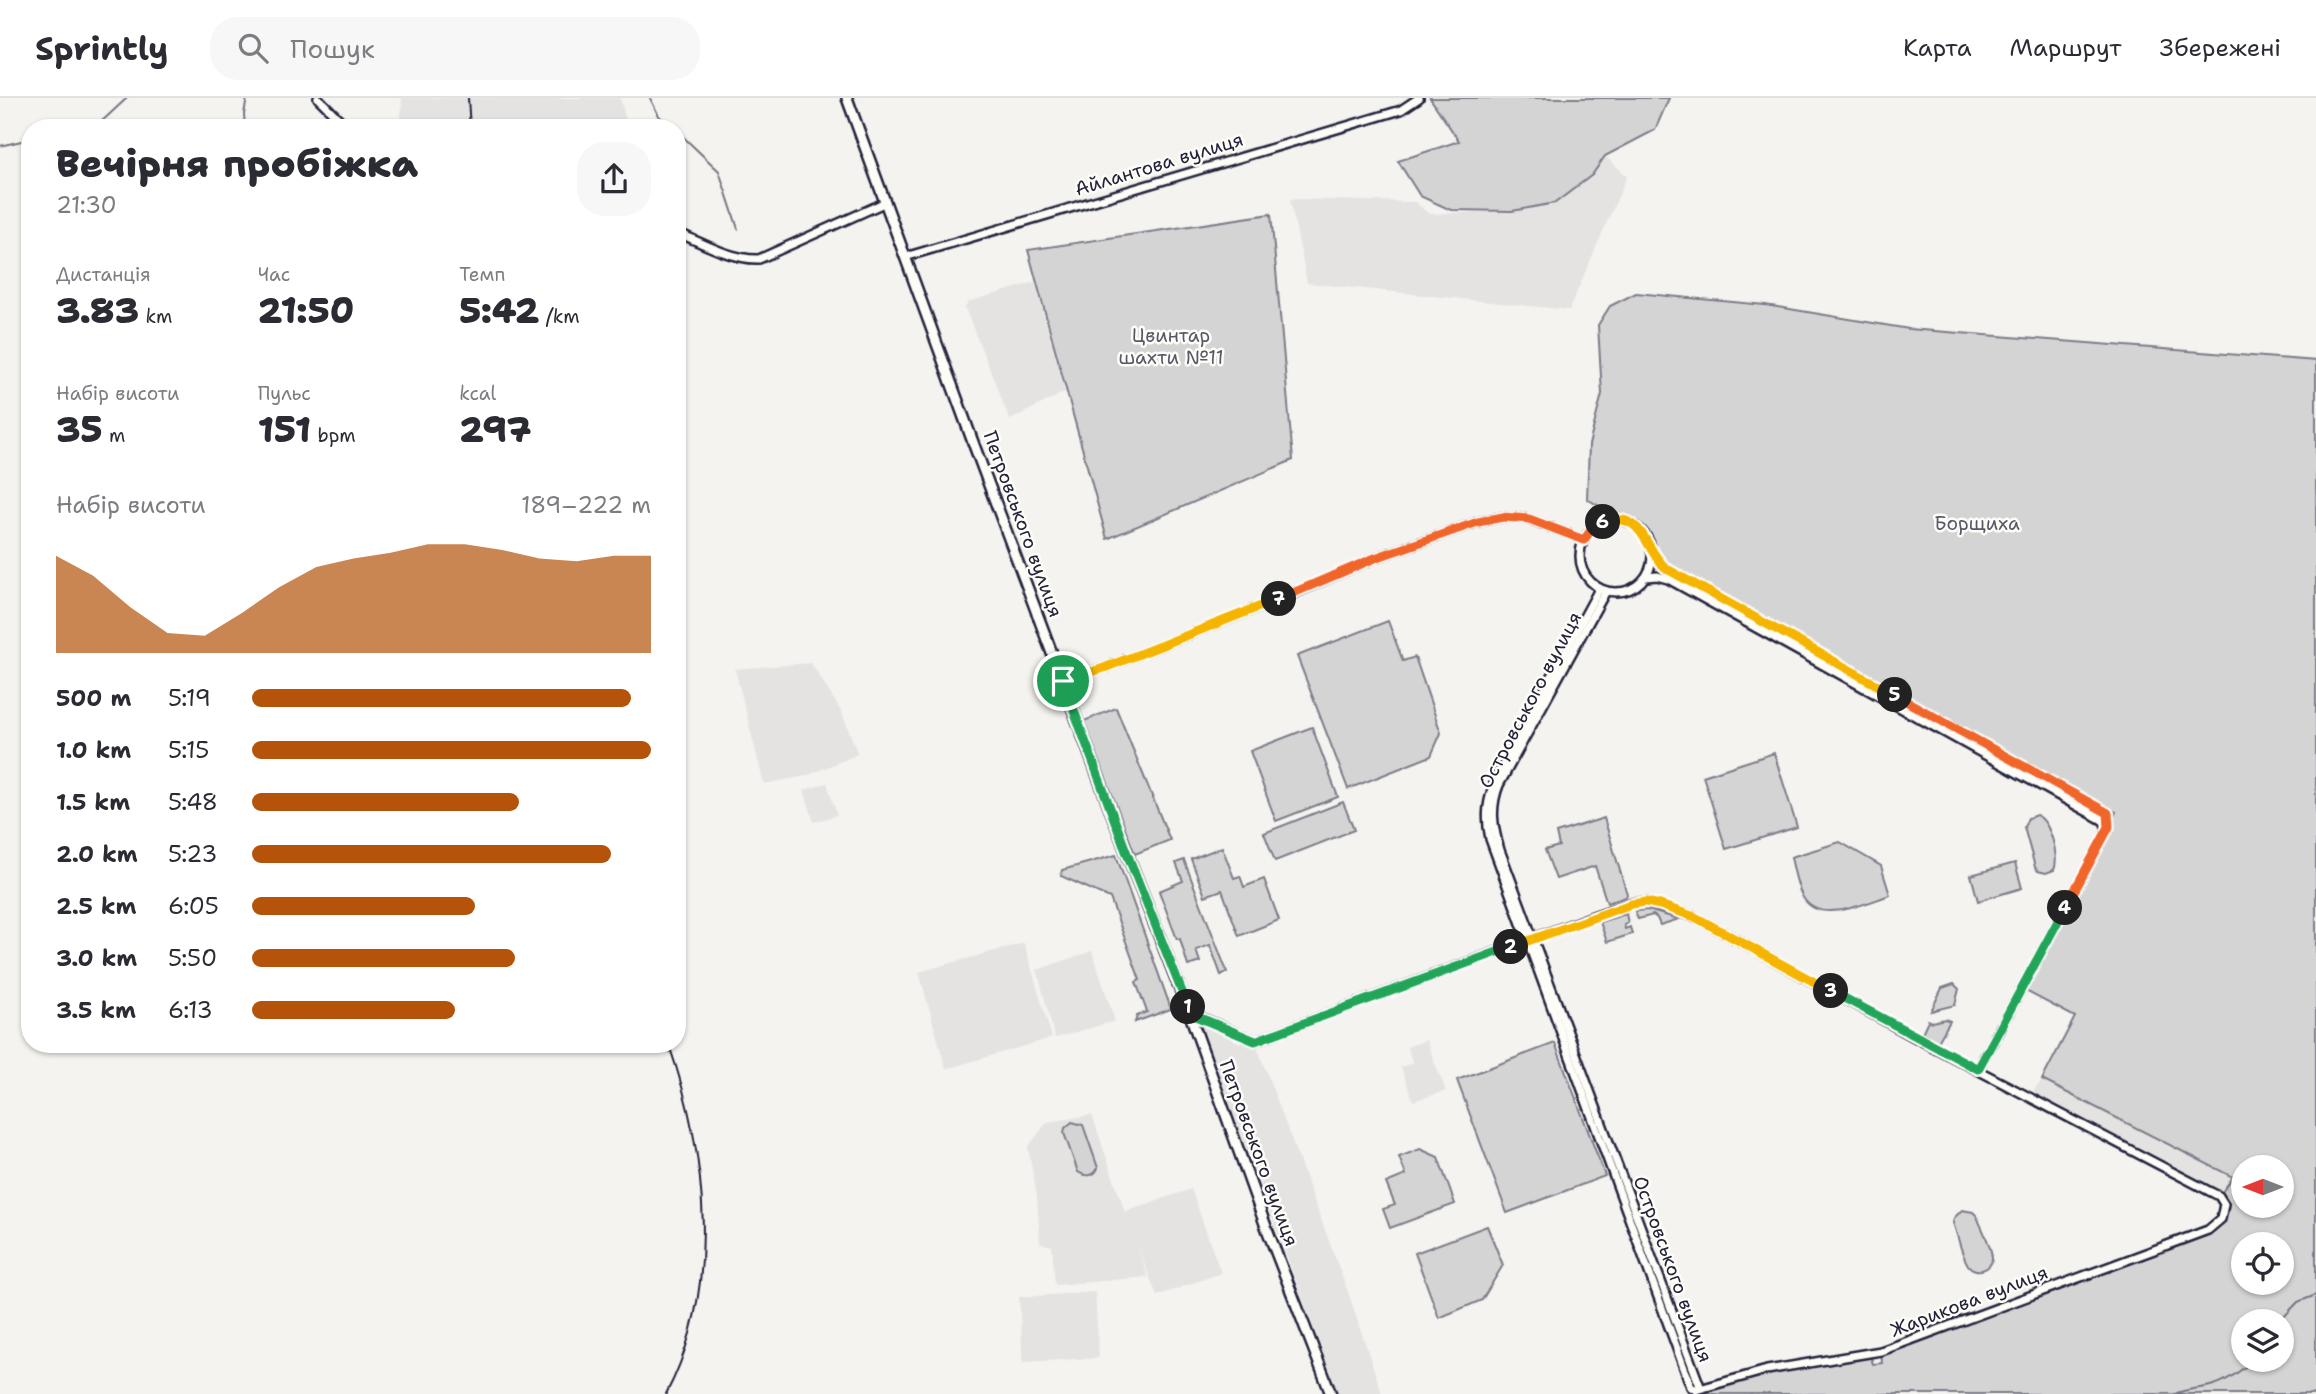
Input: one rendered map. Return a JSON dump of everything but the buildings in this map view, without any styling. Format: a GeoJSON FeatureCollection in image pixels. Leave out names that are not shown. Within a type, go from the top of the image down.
{"type":"FeatureCollection","features":[{"type":"Feature","properties":{"kind":"main road","name":"Петровського вулиця"},"geometry":{"type":"LineString","coordinates":[[847,98],[1126,851],[1189,1012],[1265,1224],[1331,1394]]}},
{"type":"Feature","properties":{"kind":"street"},"geometry":{"type":"LineString","coordinates":[[318,98],[340,119]]}},
{"type":"Feature","properties":{"kind":"street","name":"Айлантова вулиця"},"geometry":{"type":"LineString","coordinates":[[905,257],[1401,110],[1419,98]]}},
{"type":"Feature","properties":{"kind":"street"},"geometry":{"type":"LineString","coordinates":[[686,236],[746,259],[759,259],[886,202]]}},
{"type":"Feature","properties":{"kind":"street"},"geometry":{"type":"LineString","coordinates":[[1063,681],[1104,668],[1293,594],[1375,558],[1478,522],[1503,517],[1529,519],[1584,540]]}},
{"type":"Feature","properties":{"kind":"street"},"geometry":{"type":"LineString","coordinates":[[1189,1012],[1255,1041],[1631,904],[1646,902],[1695,917],[1978,1069],[2107,830],[2110,823],[2108,813],[1667,569],[1657,561],[1640,529],[1621,520],[1597,525],[1584,540],[1580,556],[1582,569],[1588,580],[1603,590],[1615,593],[1630,590],[1646,577],[1650,568],[1651,550]]}},
{"type":"Feature","properties":{"kind":"street"},"geometry":{"type":"LineString","coordinates":[[1646,577],[1657,576],[1680,586],[2104,821],[2107,830]]}},
{"type":"Feature","properties":{"kind":"street","name":"Островського вулиця"},"geometry":{"type":"LineString","coordinates":[[1603,590],[1515,749],[1495,796],[1493,820],[1500,850],[1530,940],[1700,1386],[1696,1390]]}},
{"type":"Feature","properties":{"kind":"street","name":"Жарикова вулиця"},"geometry":{"type":"LineString","coordinates":[[1696,1390],[1767,1370],[1865,1352],[1881,1352],[2208,1230],[2221,1219],[2224,1204],[2219,1196],[1978,1069]]}},
{"type":"Feature","properties":{"kind":"shaded area"},"geometry":{"type":"Polygon","coordinates":[[[402,98],[620,98],[626,119],[401,119],[402,98]]]}},
{"type":"Feature","properties":{"kind":"shaded area"},"geometry":{"type":"Polygon","coordinates":[[[1605,156],[1627,176],[1569,310],[1307,283],[1290,199],[1415,202],[1429,214],[1512,211],[1559,200],[1592,175],[1605,156]]]}},
{"type":"Feature","properties":{"kind":"shaded area"},"geometry":{"type":"Polygon","coordinates":[[[1036,284],[1065,392],[1010,420],[965,308],[968,302],[1036,284]]]}},
{"type":"Feature","properties":{"kind":"shaded area"},"geometry":{"type":"Polygon","coordinates":[[[811,663],[841,711],[858,754],[806,776],[764,784],[735,669],[811,663]]]}},
{"type":"Feature","properties":{"kind":"shaded area"},"geometry":{"type":"Polygon","coordinates":[[[827,783],[837,815],[814,822],[804,790],[827,783]]]}},
{"type":"Feature","properties":{"kind":"shaded area"},"geometry":{"type":"Polygon","coordinates":[[[1024,943],[1052,1038],[946,1069],[919,972],[1024,943]]]}},
{"type":"Feature","properties":{"kind":"shaded area"},"geometry":{"type":"Polygon","coordinates":[[[1092,951],[1115,1021],[1055,1038],[1037,970],[1092,951]]]}},
{"type":"Feature","properties":{"kind":"shaded area"},"geometry":{"type":"Polygon","coordinates":[[[1197,1016],[1255,1041],[1349,1295],[1382,1394],[1338,1394],[1197,1016]]]}},
{"type":"Feature","properties":{"kind":"shaded area"},"geometry":{"type":"Polygon","coordinates":[[[1426,1040],[1446,1091],[1413,1101],[1401,1067],[1413,1063],[1407,1047],[1426,1040]]]}},
{"type":"Feature","properties":{"kind":"shaded area"},"geometry":{"type":"Polygon","coordinates":[[[2042,1080],[2231,1175],[2231,1181],[2219,1196],[2029,1097],[2042,1080]]]}},
{"type":"Feature","properties":{"kind":"shaded area"},"geometry":{"type":"Polygon","coordinates":[[[1092,1115],[1125,1212],[1191,1189],[1221,1273],[1157,1296],[1138,1247],[1148,1277],[1055,1285],[1052,1246],[1040,1243],[1037,1196],[1028,1147],[1047,1122],[1092,1115]]]}},
{"type":"Feature","properties":{"kind":"shaded area"},"geometry":{"type":"Polygon","coordinates":[[[1095,1292],[1099,1358],[1023,1362],[1019,1297],[1095,1292]]]}},
{"type":"Feature","properties":{"kind":"green space"},"geometry":{"type":"Polygon","coordinates":[[[1430,98],[1669,98],[1655,130],[1605,156],[1592,175],[1555,203],[1512,211],[1451,210],[1420,196],[1398,161],[1459,141],[1430,98]]]}},
{"type":"Feature","properties":{"kind":"green space","name":"Цвинтар шахти №11"},"geometry":{"type":"Polygon","coordinates":[[[1271,214],[1293,460],[1107,539],[1028,250],[1271,214]]]}},
{"type":"Feature","properties":{"kind":"green space","name":"Борщиха"},"geometry":{"type":"Polygon","coordinates":[[[1636,293],[1765,305],[1909,329],[2316,361],[2316,1394],[1697,1394],[1696,1390],[1748,1377],[1869,1352],[1873,1364],[1882,1363],[1881,1351],[2215,1226],[2224,1204],[2219,1196],[2231,1180],[2231,1218],[2294,1218],[2294,1155],[2231,1155],[2231,1176],[2042,1080],[2075,1017],[2022,989],[2116,812],[1669,566],[1660,559],[1651,537],[1640,523],[1610,512],[1587,499],[1589,445],[1602,394],[1598,325],[1610,306],[1636,293]]]}},
{"type":"Feature","properties":{"kind":"green space"},"geometry":{"type":"Polygon","coordinates":[[[1388,621],[1403,661],[1415,657],[1441,733],[1431,756],[1348,789],[1297,656],[1388,621]]]}},
{"type":"Feature","properties":{"kind":"green space"},"geometry":{"type":"Polygon","coordinates":[[[1116,708],[1170,840],[1135,854],[1084,721],[1116,708]]]}},
{"type":"Feature","properties":{"kind":"green space"},"geometry":{"type":"Polygon","coordinates":[[[1312,727],[1338,797],[1276,821],[1250,751],[1312,727]]]}},
{"type":"Feature","properties":{"kind":"green space"},"geometry":{"type":"Polygon","coordinates":[[[1774,753],[1797,827],[1726,849],[1703,776],[1774,753]]]}},
{"type":"Feature","properties":{"kind":"green space"},"geometry":{"type":"Polygon","coordinates":[[[1343,802],[1354,830],[1275,861],[1264,833],[1343,802]]]}},
{"type":"Feature","properties":{"kind":"green space"},"geometry":{"type":"Polygon","coordinates":[[[2036,815],[2046,824],[2055,848],[2054,870],[2046,873],[2035,867],[2024,827],[2028,818],[2036,815]]]}},
{"type":"Feature","properties":{"kind":"green space"},"geometry":{"type":"Polygon","coordinates":[[[1604,818],[1627,894],[1626,897],[1607,903],[1595,866],[1556,879],[1545,850],[1559,846],[1556,833],[1604,818]]]}},
{"type":"Feature","properties":{"kind":"green space"},"geometry":{"type":"Polygon","coordinates":[[[1840,842],[1881,866],[1890,895],[1833,911],[1812,907],[1804,899],[1791,857],[1840,842]]]}},
{"type":"Feature","properties":{"kind":"green space"},"geometry":{"type":"Polygon","coordinates":[[[1222,847],[1234,878],[1240,876],[1244,887],[1264,879],[1279,920],[1239,936],[1222,890],[1205,896],[1191,859],[1222,847]]]}},
{"type":"Feature","properties":{"kind":"green space"},"geometry":{"type":"Polygon","coordinates":[[[1116,855],[1171,1009],[1135,1022],[1137,1016],[1147,1012],[1136,982],[1140,980],[1110,898],[1061,876],[1062,870],[1116,855]]]}},
{"type":"Feature","properties":{"kind":"green space"},"geometry":{"type":"Polygon","coordinates":[[[1184,860],[1227,972],[1221,975],[1210,945],[1196,950],[1200,962],[1188,966],[1180,939],[1177,939],[1159,891],[1183,881],[1176,863],[1184,860]]]}},
{"type":"Feature","properties":{"kind":"green space"},"geometry":{"type":"Polygon","coordinates":[[[2015,863],[2022,888],[1978,901],[1971,875],[2015,863]]]}},
{"type":"Feature","properties":{"kind":"green space"},"geometry":{"type":"Polygon","coordinates":[[[1647,910],[1679,919],[1660,925],[1653,915],[1638,919],[1635,911],[1647,910]]]}},
{"type":"Feature","properties":{"kind":"green space"},"geometry":{"type":"Polygon","coordinates":[[[1626,914],[1628,923],[1624,925],[1625,929],[1630,927],[1632,934],[1607,942],[1600,922],[1626,914]]]}},
{"type":"Feature","properties":{"kind":"green space"},"geometry":{"type":"Polygon","coordinates":[[[1954,984],[1959,989],[1955,1005],[1931,1011],[1942,988],[1954,984]]]}},
{"type":"Feature","properties":{"kind":"green space"},"geometry":{"type":"Polygon","coordinates":[[[1945,1019],[1950,1021],[1938,1042],[1922,1033],[1928,1020],[1932,1022],[1945,1019]]]}},
{"type":"Feature","properties":{"kind":"green space"},"geometry":{"type":"Polygon","coordinates":[[[1555,1043],[1605,1176],[1507,1213],[1457,1080],[1555,1043]]]}},
{"type":"Feature","properties":{"kind":"green space"},"geometry":{"type":"Polygon","coordinates":[[[1072,1122],[1083,1125],[1098,1168],[1092,1175],[1078,1172],[1064,1133],[1065,1128],[1072,1122]]]}},
{"type":"Feature","properties":{"kind":"green space"},"geometry":{"type":"Polygon","coordinates":[[[1420,1149],[1438,1157],[1455,1204],[1390,1228],[1383,1209],[1395,1205],[1386,1183],[1406,1175],[1399,1157],[1420,1149]]]}},
{"type":"Feature","properties":{"kind":"green space"},"geometry":{"type":"Polygon","coordinates":[[[1962,1210],[1973,1212],[1977,1216],[1990,1247],[1992,1261],[1983,1270],[1971,1268],[1961,1250],[1953,1223],[1962,1210]]]}},
{"type":"Feature","properties":{"kind":"green space"},"geometry":{"type":"Polygon","coordinates":[[[1487,1226],[1503,1265],[1482,1300],[1439,1318],[1415,1253],[1487,1226]]]}},
{"type":"Feature","properties":{"kind":"waterway"},"geometry":{"type":"LineString","coordinates":[[104,119],[127,98]]}},
{"type":"Feature","properties":{"kind":"waterway"},"geometry":{"type":"LineString","coordinates":[[244,119],[247,98]]}},
{"type":"Feature","properties":{"kind":"waterway"},"geometry":{"type":"LineString","coordinates":[[650,98],[663,119]]}},
{"type":"Feature","properties":{"kind":"waterway"},"geometry":{"type":"LineString","coordinates":[[686,140],[719,171],[738,229]]}},
{"type":"Feature","properties":{"kind":"waterway"},"geometry":{"type":"LineString","coordinates":[[0,146],[21,141]]}},
{"type":"Feature","properties":{"kind":"waterway"},"geometry":{"type":"LineString","coordinates":[[2291,1309],[2298,1302],[2316,1295]]}},
{"type":"Feature","properties":{"kind":"waterway"},"geometry":{"type":"LineString","coordinates":[[2175,1394],[2219,1383],[2238,1372]]}},
{"type":"Feature","properties":{"kind":"railway"},"geometry":{"type":"LineString","coordinates":[[468,98],[469,119]]}},
{"type":"Feature","properties":{"kind":"railway"},"geometry":{"type":"LineString","coordinates":[[666,1394],[684,1353],[695,1310],[702,1266],[703,1221],[700,1175],[692,1131],[671,1053]]}},
{"type":"Feature","properties":{"kind":"route"},"geometry":{"type":"LineString","coordinates":[[1503,517],[1529,519],[1584,540],[1597,525],[1621,520],[1640,529],[1657,561],[1667,569],[2108,813],[2110,823],[1978,1069],[1695,917],[1646,902],[1637,902],[1596,915],[1255,1041],[1189,1012],[1063,681],[1104,668],[1293,594],[1375,558],[1478,522],[1503,517]]}}]}
